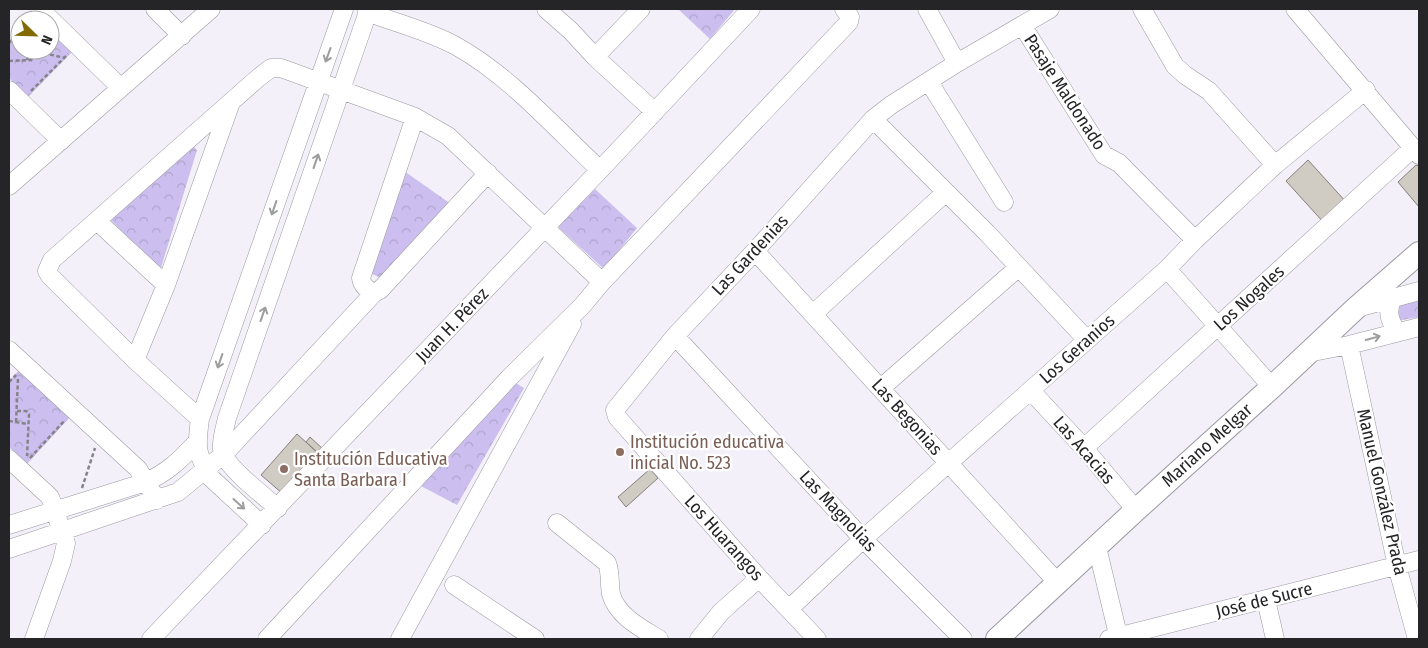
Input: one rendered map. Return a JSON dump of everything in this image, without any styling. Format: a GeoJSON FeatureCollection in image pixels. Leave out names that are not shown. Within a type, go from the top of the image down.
{"type":"FeatureCollection","features":[{"type":"Feature","properties":{"kind":"main road","name":"Mariano Melgar"},"geometry":{"type":"LineString","coordinates":[[997,639],[1356,308],[1419,253]]}},
{"type":"Feature","properties":{"kind":"street"},"geometry":{"type":"LineString","coordinates":[[40,9],[122,88]]}},
{"type":"Feature","properties":{"kind":"street"},"geometry":{"type":"LineString","coordinates":[[155,9],[182,36]]}},
{"type":"Feature","properties":{"kind":"street"},"geometry":{"type":"LineString","coordinates":[[9,186],[211,9]]}},
{"type":"Feature","properties":{"kind":"street"},"geometry":{"type":"LineString","coordinates":[[262,525],[211,478],[199,458],[196,443],[200,419],[344,9]]}},
{"type":"Feature","properties":{"kind":"street"},"geometry":{"type":"LineString","coordinates":[[546,9],[571,30],[595,57],[655,112]]}},
{"type":"Feature","properties":{"kind":"street"},"geometry":{"type":"LineString","coordinates":[[595,57],[641,9]]}},
{"type":"Feature","properties":{"kind":"street","name":"Juan H. Pérez"},"geometry":{"type":"LineString","coordinates":[[152,639],[600,170],[751,9]]}},
{"type":"Feature","properties":{"kind":"street"},"geometry":{"type":"LineString","coordinates":[[267,639],[509,378],[582,306],[602,282],[849,22],[850,18],[844,9]]}},
{"type":"Feature","properties":{"kind":"street"},"geometry":{"type":"LineString","coordinates":[[928,9],[957,63]]}},
{"type":"Feature","properties":{"kind":"street","name":"Las Gardenias"},"geometry":{"type":"LineString","coordinates":[[615,410],[676,336],[873,119],[891,105],[957,63],[1050,9]]}},
{"type":"Feature","properties":{"kind":"street"},"geometry":{"type":"LineString","coordinates":[[1142,9],[1175,66],[1209,91],[1275,165]]}},
{"type":"Feature","properties":{"kind":"street"},"geometry":{"type":"LineString","coordinates":[[1295,9],[1366,90],[1416,151]]}},
{"type":"Feature","properties":{"kind":"street"},"geometry":{"type":"LineString","coordinates":[[278,508],[230,466],[222,451],[222,438],[227,418],[368,10],[455,46],[479,61],[503,78],[600,170]]}},
{"type":"Feature","properties":{"kind":"street","name":"Pasaje Maldonado"},"geometry":{"type":"LineString","coordinates":[[1022,25],[1104,155],[1119,163],[1195,240]]}},
{"type":"Feature","properties":{"kind":"street"},"geometry":{"type":"LineString","coordinates":[[200,419],[135,360],[47,271],[52,260],[272,68],[281,68],[415,117],[448,136],[602,282]]}},
{"type":"Feature","properties":{"kind":"street"},"geometry":{"type":"LineString","coordinates":[[929,82],[1004,202]]}},
{"type":"Feature","properties":{"kind":"street"},"geometry":{"type":"LineString","coordinates":[[9,90],[61,141]]}},
{"type":"Feature","properties":{"kind":"street","name":"Los Geranios"},"geometry":{"type":"LineString","coordinates":[[789,609],[863,539],[1167,269],[1275,165],[1366,90]]}},
{"type":"Feature","properties":{"kind":"street"},"geometry":{"type":"LineString","coordinates":[[135,360],[166,285],[231,102]]}},
{"type":"Feature","properties":{"kind":"street"},"geometry":{"type":"LineString","coordinates":[[374,293],[367,289],[362,283],[361,278],[415,117]]}},
{"type":"Feature","properties":{"kind":"street"},"geometry":{"type":"LineString","coordinates":[[873,119],[1019,267],[1086,340]]}},
{"type":"Feature","properties":{"kind":"street","name":"Los Nogales"},"geometry":{"type":"LineString","coordinates":[[1084,448],[1218,326],[1416,151]]}},
{"type":"Feature","properties":{"kind":"street"},"geometry":{"type":"LineString","coordinates":[[9,549],[178,492],[224,454],[488,173]]}},
{"type":"Feature","properties":{"kind":"street"},"geometry":{"type":"LineString","coordinates":[[813,314],[946,192]]}},
{"type":"Feature","properties":{"kind":"street"},"geometry":{"type":"LineString","coordinates":[[97,221],[166,285]]}},
{"type":"Feature","properties":{"kind":"street","name":"Las Begonias"},"geometry":{"type":"LineString","coordinates":[[755,251],[1058,583]]}},
{"type":"Feature","properties":{"kind":"street"},"geometry":{"type":"LineString","coordinates":[[881,388],[1019,267]]}},
{"type":"Feature","properties":{"kind":"street"},"geometry":{"type":"LineString","coordinates":[[1167,269],[1272,387]]}},
{"type":"Feature","properties":{"kind":"street"},"geometry":{"type":"LineString","coordinates":[[1356,308],[1419,292]]}},
{"type":"Feature","properties":{"kind":"street"},"geometry":{"type":"LineString","coordinates":[[1392,299],[1388,313],[1390,321],[1397,332]]}},
{"type":"Feature","properties":{"kind":"street"},"geometry":{"type":"LineString","coordinates":[[400,639],[582,306]]}},
{"type":"Feature","properties":{"kind":"street"},"geometry":{"type":"LineString","coordinates":[[1308,353],[1349,345],[1419,326]]}},
{"type":"Feature","properties":{"kind":"street","name":"Las Magnolias"},"geometry":{"type":"LineString","coordinates":[[676,336],[863,539],[963,639]]}},
{"type":"Feature","properties":{"kind":"street","name":"Manuel González Prada"},"geometry":{"type":"LineString","coordinates":[[1349,345],[1397,566],[1417,639]]}},
{"type":"Feature","properties":{"kind":"street"},"geometry":{"type":"LineString","coordinates":[[9,350],[138,469],[157,500]]}},
{"type":"Feature","properties":{"kind":"street","name":"Las Acacias"},"geometry":{"type":"LineString","coordinates":[[1031,391],[1084,448],[1136,510]]}},
{"type":"Feature","properties":{"kind":"street","name":"Los Huarangos"},"geometry":{"type":"LineString","coordinates":[[615,410],[617,418],[759,578],[817,639]]}},
{"type":"Feature","properties":{"kind":"street"},"geometry":{"type":"LineString","coordinates":[[9,525],[146,482],[162,475],[196,443]]}},
{"type":"Feature","properties":{"kind":"street"},"geometry":{"type":"LineString","coordinates":[[9,459],[50,497],[66,543],[62,561],[34,639]]}},
{"type":"Feature","properties":{"kind":"street"},"geometry":{"type":"LineString","coordinates":[[557,523],[607,562],[610,570],[611,593],[615,603],[630,620],[659,639]]}},
{"type":"Feature","properties":{"kind":"street"},"geometry":{"type":"LineString","coordinates":[[1097,547],[1116,638]]}},
{"type":"Feature","properties":{"kind":"street","name":"José de Sucre"},"geometry":{"type":"LineString","coordinates":[[1116,638],[1419,560]]}},
{"type":"Feature","properties":{"kind":"street"},"geometry":{"type":"LineString","coordinates":[[699,639],[721,612],[759,578]]}},
{"type":"Feature","properties":{"kind":"street"},"geometry":{"type":"LineString","coordinates":[[454,585],[535,639]]}},
{"type":"Feature","properties":{"kind":"street"},"geometry":{"type":"LineString","coordinates":[[1266,600],[1275,639]]}},
{"type":"Feature","properties":{"kind":"path"},"geometry":{"type":"LineString","coordinates":[[28,94],[70,52]]}},
{"type":"Feature","properties":{"kind":"path"},"geometry":{"type":"LineString","coordinates":[[60,57],[65,58]]}},
{"type":"Feature","properties":{"kind":"path"},"geometry":{"type":"LineString","coordinates":[[9,61],[27,60]]}},
{"type":"Feature","properties":{"kind":"path"},"geometry":{"type":"LineString","coordinates":[[9,382],[18,372],[16,422]]}},
{"type":"Feature","properties":{"kind":"path"},"geometry":{"type":"LineString","coordinates":[[17,411],[26,411],[29,414],[27,461],[68,418]]}},
{"type":"Feature","properties":{"kind":"path"},"geometry":{"type":"LineString","coordinates":[[9,421],[28,424]]}},
{"type":"Feature","properties":{"kind":"path"},"geometry":{"type":"LineString","coordinates":[[80,494],[96,444]]}},
{"type":"Feature","properties":{"kind":"green space"},"geometry":{"type":"Polygon","coordinates":[[[678,9],[735,9],[710,39],[678,9]]]}},
{"type":"Feature","properties":{"kind":"green space"},"geometry":{"type":"Polygon","coordinates":[[[60,38],[73,51],[28,97],[9,78],[9,41],[10,60],[60,60],[60,38]]]}},
{"type":"Feature","properties":{"kind":"green space"},"geometry":{"type":"Polygon","coordinates":[[[193,146],[197,150],[160,271],[110,219],[193,146]]]}},
{"type":"Feature","properties":{"kind":"green space"},"geometry":{"type":"Polygon","coordinates":[[[404,171],[451,204],[381,278],[370,273],[404,171]]]}},
{"type":"Feature","properties":{"kind":"green space"},"geometry":{"type":"Polygon","coordinates":[[[595,189],[637,228],[604,269],[558,227],[595,189]]]}},
{"type":"Feature","properties":{"kind":"green space"},"geometry":{"type":"Polygon","coordinates":[[[1419,298],[1419,317],[1396,321],[1399,304],[1419,298]]]}},
{"type":"Feature","properties":{"kind":"green space"},"geometry":{"type":"Polygon","coordinates":[[[20,369],[70,417],[27,464],[9,447],[9,381],[20,369]]]}},
{"type":"Feature","properties":{"kind":"green space"},"geometry":{"type":"Polygon","coordinates":[[[514,382],[524,388],[457,505],[421,486],[514,382]]]}},
{"type":"Feature","properties":{"kind":"building"},"geometry":{"type":"Polygon","coordinates":[[[1308,160],[1347,203],[1325,224],[1286,181],[1308,160]]]}},
{"type":"Feature","properties":{"kind":"building"},"geometry":{"type":"Polygon","coordinates":[[[1416,165],[1419,166],[1419,207],[1398,182],[1416,165]]]}},
{"type":"Feature","properties":{"kind":"building"},"geometry":{"type":"Polygon","coordinates":[[[297,434],[319,454],[283,494],[261,475],[297,434]]]}},
{"type":"Feature","properties":{"kind":"building"},"geometry":{"type":"Polygon","coordinates":[[[310,437],[323,449],[319,454],[306,442],[310,437]]]}},
{"type":"Feature","properties":{"kind":"building"},"geometry":{"type":"Polygon","coordinates":[[[650,469],[658,478],[626,507],[618,497],[650,469]]]}},
{"type":"Feature","properties":{"kind":"place","name":"Institución educativa inicial No. 523"},"geometry":{"type":"Point","coordinates":[620,452]}},
{"type":"Feature","properties":{"kind":"place","name":"Institución Educativa Santa Barbara I"},"geometry":{"type":"Point","coordinates":[284,469]}}]}
